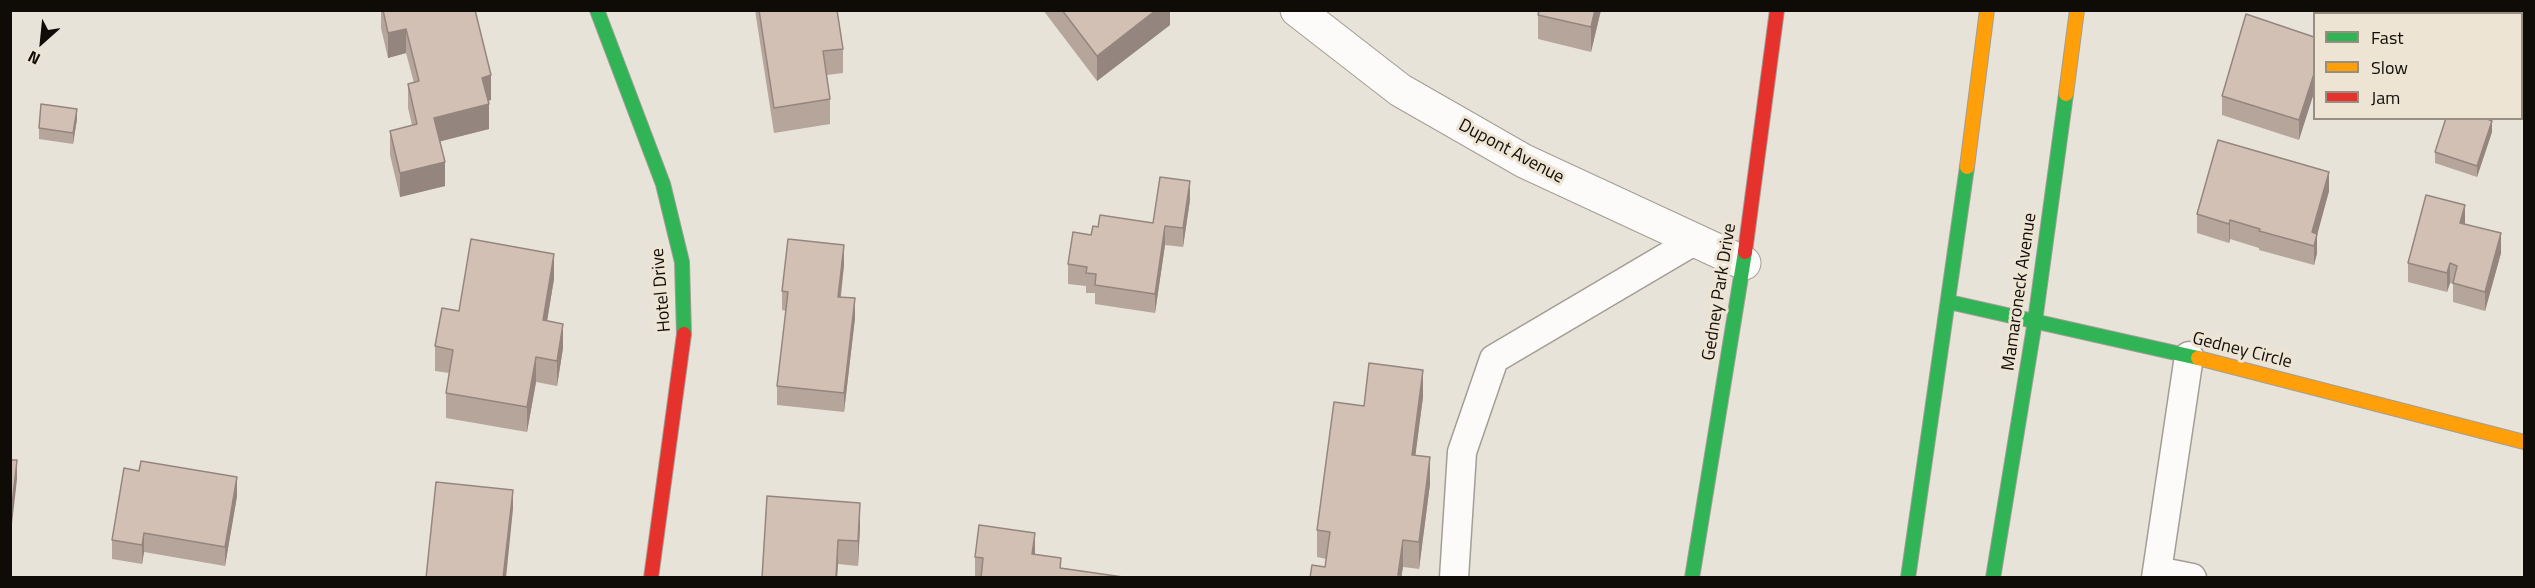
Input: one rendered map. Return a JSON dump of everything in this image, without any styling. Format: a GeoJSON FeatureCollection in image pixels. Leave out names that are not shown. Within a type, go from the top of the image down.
{"type":"FeatureCollection","features":[{"type":"Feature","properties":{"kind":"street","name":"Hotel Drive"},"geometry":{"type":"LineString","coordinates":[[597,10],[663,184],[682,262],[684,345],[651,578]]}},
{"type":"Feature","properties":{"kind":"street","name":"Dupont Avenue"},"geometry":{"type":"LineString","coordinates":[[1297,10],[1411,96],[1524,161],[1744,263]]}},
{"type":"Feature","properties":{"kind":"street","name":"Gedney Park Drive"},"geometry":{"type":"LineString","coordinates":[[1692,578],[1744,263],[1777,10]]}},
{"type":"Feature","properties":{"kind":"street"},"geometry":{"type":"LineString","coordinates":[[1908,578],[1949,302],[1988,10]]}},
{"type":"Feature","properties":{"kind":"street","name":"Mamaroneck Avenue"},"geometry":{"type":"LineString","coordinates":[[1993,578],[2035,321],[2077,10]]}},
{"type":"Feature","properties":{"kind":"street","name":"Gedney Circle"},"geometry":{"type":"LineString","coordinates":[[1949,302],[2189,356],[2524,442]]}},
{"type":"Feature","properties":{"kind":"lane"},"geometry":{"type":"LineString","coordinates":[[1454,578],[1462,452],[1494,359],[1694,241]]}},
{"type":"Feature","properties":{"kind":"lane"},"geometry":{"type":"LineString","coordinates":[[2189,356],[2157,574],[2192,578]]}},
{"type":"Feature","properties":{"kind":"building"},"geometry":{"type":"Polygon","coordinates":[[[383,10],[475,10],[491,75],[482,78],[489,104],[434,118],[445,162],[400,173],[390,131],[417,124],[408,84],[419,81],[406,29],[388,33],[383,10]]]}},
{"type":"Feature","properties":{"kind":"building"},"geometry":{"type":"Polygon","coordinates":[[[759,10],[837,10],[843,49],[823,51],[830,99],[774,108],[759,10]]]}},
{"type":"Feature","properties":{"kind":"building"},"geometry":{"type":"Polygon","coordinates":[[[1062,10],[1156,10],[1097,56],[1062,10]]]}},
{"type":"Feature","properties":{"kind":"building"},"geometry":{"type":"Polygon","coordinates":[[[1539,10],[1595,10],[1591,27],[1538,15],[1539,10]]]}},
{"type":"Feature","properties":{"kind":"building"},"geometry":{"type":"Polygon","coordinates":[[[2246,14],[2313,37],[2313,77],[2299,120],[2222,96],[2246,14]]]}},
{"type":"Feature","properties":{"kind":"building"},"geometry":{"type":"Polygon","coordinates":[[[41,104],[77,109],[73,133],[39,128],[41,104]]]}},
{"type":"Feature","properties":{"kind":"building"},"geometry":{"type":"Polygon","coordinates":[[[2445,120],[2492,121],[2477,166],[2435,152],[2445,120]]]}},
{"type":"Feature","properties":{"kind":"building"},"geometry":{"type":"Polygon","coordinates":[[[2218,140],[2329,172],[2312,232],[2317,234],[2314,246],[2259,231],[2260,229],[2230,220],[2229,224],[2197,214],[2218,140]]]}},
{"type":"Feature","properties":{"kind":"building"},"geometry":{"type":"Polygon","coordinates":[[[1160,177],[1190,181],[1183,228],[1165,226],[1155,294],[1095,285],[1096,274],[1086,273],[1087,267],[1068,264],[1073,232],[1091,235],[1093,226],[1098,227],[1100,215],[1153,223],[1160,177]]]}},
{"type":"Feature","properties":{"kind":"building"},"geometry":{"type":"Polygon","coordinates":[[[2426,195],[2465,205],[2460,223],[2501,233],[2485,292],[2453,283],[2457,266],[2450,263],[2447,273],[2408,263],[2426,195]]]}},
{"type":"Feature","properties":{"kind":"building"},"geometry":{"type":"Polygon","coordinates":[[[471,239],[554,254],[543,320],[563,324],[557,361],[536,357],[527,407],[446,393],[453,350],[435,346],[442,308],[459,311],[471,239]]]}},
{"type":"Feature","properties":{"kind":"building"},"geometry":{"type":"Polygon","coordinates":[[[788,239],[844,245],[838,297],[855,298],[844,393],[777,386],[788,292],[782,291],[788,239]]]}},
{"type":"Feature","properties":{"kind":"building"},"geometry":{"type":"Polygon","coordinates":[[[1369,363],[1423,370],[1412,455],[1430,457],[1419,542],[1403,540],[1398,575],[1401,575],[1401,578],[1310,578],[1312,565],[1325,567],[1330,532],[1317,530],[1334,402],[1364,406],[1369,363]]]}},
{"type":"Feature","properties":{"kind":"building"},"geometry":{"type":"Polygon","coordinates":[[[10,460],[17,460],[10,523],[10,460]]]}},
{"type":"Feature","properties":{"kind":"building"},"geometry":{"type":"Polygon","coordinates":[[[141,461],[237,477],[225,547],[144,533],[142,545],[112,540],[124,468],[139,471],[141,461]]]}},
{"type":"Feature","properties":{"kind":"building"},"geometry":{"type":"Polygon","coordinates":[[[436,482],[513,490],[503,578],[426,578],[436,482]]]}},
{"type":"Feature","properties":{"kind":"building"},"geometry":{"type":"Polygon","coordinates":[[[767,496],[860,503],[858,541],[838,540],[836,578],[762,578],[767,496]]]}},
{"type":"Feature","properties":{"kind":"building"},"geometry":{"type":"Polygon","coordinates":[[[979,525],[1035,533],[1032,554],[1061,558],[1060,568],[1130,578],[981,578],[983,558],[975,557],[979,525]]]}},
{"type":"Feature","properties":{"kind":"traffic: fast"},"geometry":{"type":"LineString","coordinates":[[597,10],[663,184],[682,262],[684,334]]}},
{"type":"Feature","properties":{"kind":"traffic: fast"},"geometry":{"type":"LineString","coordinates":[[1993,578],[2035,321],[2066,94]]}},
{"type":"Feature","properties":{"kind":"traffic: fast"},"geometry":{"type":"LineString","coordinates":[[1908,578],[1967,167]]}},
{"type":"Feature","properties":{"kind":"traffic: fast"},"geometry":{"type":"LineString","coordinates":[[1692,578],[1745,252]]}},
{"type":"Feature","properties":{"kind":"traffic: fast"},"geometry":{"type":"LineString","coordinates":[[1949,302],[2198,358]]}},
{"type":"Feature","properties":{"kind":"traffic: slow"},"geometry":{"type":"LineString","coordinates":[[1967,167],[1987,10]]}},
{"type":"Feature","properties":{"kind":"traffic: slow"},"geometry":{"type":"LineString","coordinates":[[2066,94],[2077,10]]}},
{"type":"Feature","properties":{"kind":"traffic: slow"},"geometry":{"type":"LineString","coordinates":[[2198,358],[2524,442]]}},
{"type":"Feature","properties":{"kind":"traffic: jam"},"geometry":{"type":"LineString","coordinates":[[1745,252],[1777,10]]}},
{"type":"Feature","properties":{"kind":"traffic: jam"},"geometry":{"type":"LineString","coordinates":[[651,578],[684,334]]}}]}
